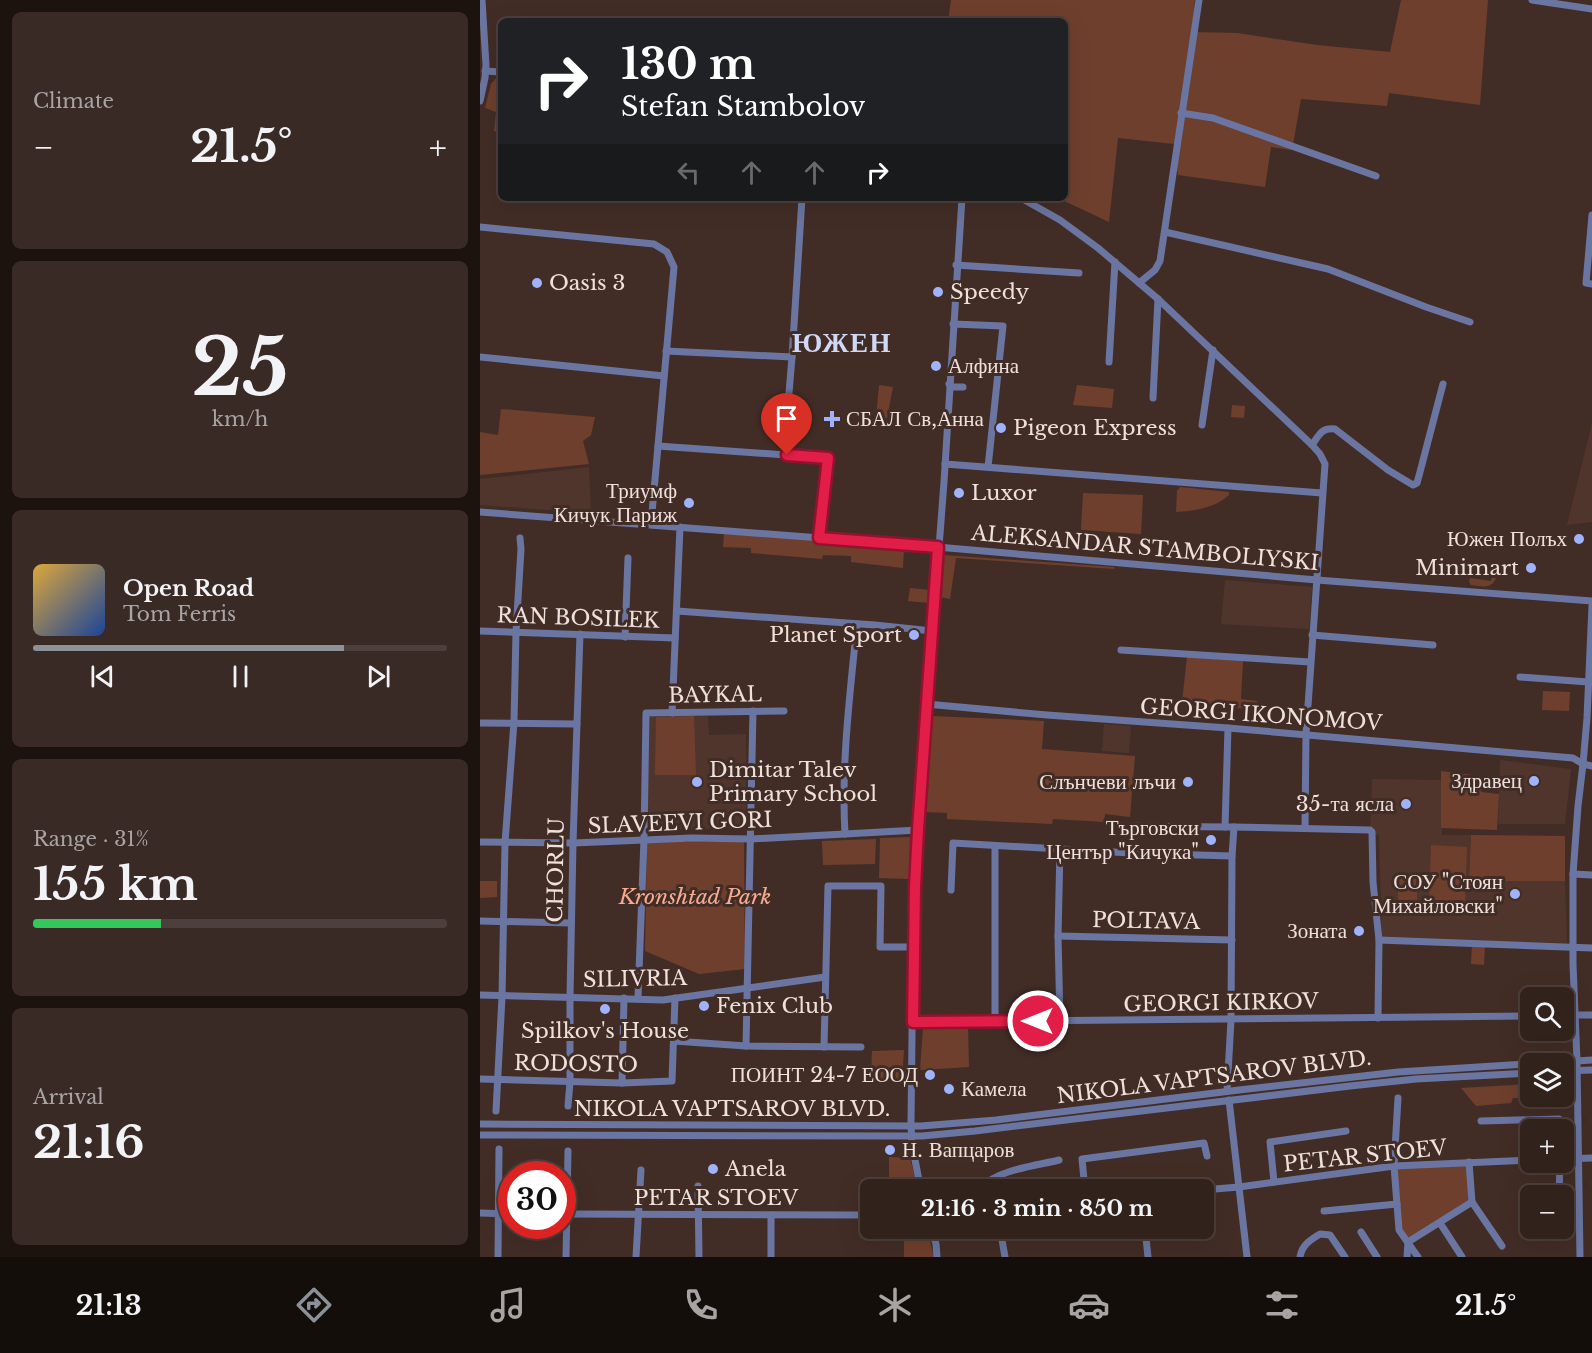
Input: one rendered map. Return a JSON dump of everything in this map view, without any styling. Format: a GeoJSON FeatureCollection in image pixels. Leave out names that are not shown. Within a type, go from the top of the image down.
{"type":"FeatureCollection","features":[{"type":"Feature","properties":{"kind":"street"},"geometry":{"type":"LineString","coordinates":[[480,101],[484,67],[482,0]]}},
{"type":"Feature","properties":{"kind":"street"},"geometry":{"type":"LineString","coordinates":[[1139,283],[1155,270],[1160,261],[1199,0]]}},
{"type":"Feature","properties":{"kind":"street"},"geometry":{"type":"LineString","coordinates":[[1532,0],[1592,9]]}},
{"type":"Feature","properties":{"kind":"street"},"geometry":{"type":"LineString","coordinates":[[1181,112],[1213,118],[1376,176]]}},
{"type":"Feature","properties":{"kind":"street"},"geometry":{"type":"LineString","coordinates":[[785,441],[802,201]]}},
{"type":"Feature","properties":{"kind":"street"},"geometry":{"type":"LineString","coordinates":[[919,1179],[911,1137],[918,830],[962,201]]}},
{"type":"Feature","properties":{"kind":"street"},"geometry":{"type":"LineString","coordinates":[[1026,201],[1060,220],[1095,245],[1158,299],[1312,445],[1320,454],[1325,465],[1306,734],[1305,828]]}},
{"type":"Feature","properties":{"kind":"street"},"geometry":{"type":"LineString","coordinates":[[1592,215],[1586,283],[1592,284]]}},
{"type":"Feature","properties":{"kind":"street"},"geometry":{"type":"LineString","coordinates":[[480,227],[654,244],[667,252],[674,267],[651,524]]}},
{"type":"Feature","properties":{"kind":"street"},"geometry":{"type":"LineString","coordinates":[[1165,232],[1328,269],[1470,322]]}},
{"type":"Feature","properties":{"kind":"street"},"geometry":{"type":"LineString","coordinates":[[1109,362],[1114,262]]}},
{"type":"Feature","properties":{"kind":"street"},"geometry":{"type":"LineString","coordinates":[[956,265],[1079,273]]}},
{"type":"Feature","properties":{"kind":"street"},"geometry":{"type":"LineString","coordinates":[[1153,398],[1158,299]]}},
{"type":"Feature","properties":{"kind":"street"},"geometry":{"type":"LineString","coordinates":[[953,324],[1003,326],[988,467]]}},
{"type":"Feature","properties":{"kind":"street"},"geometry":{"type":"LineString","coordinates":[[1202,425],[1213,350]]}},
{"type":"Feature","properties":{"kind":"street"},"geometry":{"type":"LineString","coordinates":[[666,351],[792,357]]}},
{"type":"Feature","properties":{"kind":"street"},"geometry":{"type":"LineString","coordinates":[[480,357],[664,376]]}},
{"type":"Feature","properties":{"kind":"street"},"geometry":{"type":"LineString","coordinates":[[949,384],[951,387],[963,387]]}},
{"type":"Feature","properties":{"kind":"street"},"geometry":{"type":"LineString","coordinates":[[1312,445],[1324,430],[1335,429],[1388,470],[1413,485],[1417,483],[1443,384]]}},
{"type":"Feature","properties":{"kind":"street"},"geometry":{"type":"LineString","coordinates":[[658,446],[828,458],[819,538]]}},
{"type":"Feature","properties":{"kind":"street"},"geometry":{"type":"LineString","coordinates":[[945,464],[1322,492]]}},
{"type":"Feature","properties":{"kind":"street","name":"ALEKSANDAR STAMBOLIYSKI"},"geometry":{"type":"LineString","coordinates":[[480,512],[1592,601]]}},
{"type":"Feature","properties":{"kind":"street"},"geometry":{"type":"LineString","coordinates":[[672,713],[680,527]]}},
{"type":"Feature","properties":{"kind":"street"},"geometry":{"type":"LineString","coordinates":[[496,1111],[502,997],[505,843],[514,722],[520,538]]}},
{"type":"Feature","properties":{"kind":"street"},"geometry":{"type":"LineString","coordinates":[[625,637],[628,558]]}},
{"type":"Feature","properties":{"kind":"street"},"geometry":{"type":"LineString","coordinates":[[1574,987],[1573,874],[1583,765],[1592,606]]}},
{"type":"Feature","properties":{"kind":"street"},"geometry":{"type":"LineString","coordinates":[[677,610],[932,631]]}},
{"type":"Feature","properties":{"kind":"street"},"geometry":{"type":"LineString","coordinates":[[844,834],[843,811],[849,705],[857,624]]}},
{"type":"Feature","properties":{"kind":"street","name":"RAN BOSILEK"},"geometry":{"type":"LineString","coordinates":[[480,630],[675,638]]}},
{"type":"Feature","properties":{"kind":"street","name":"CHORLU"},"geometry":{"type":"LineString","coordinates":[[568,1106],[580,634]]}},
{"type":"Feature","properties":{"kind":"street"},"geometry":{"type":"LineString","coordinates":[[1312,635],[1433,645]]}},
{"type":"Feature","properties":{"kind":"street"},"geometry":{"type":"LineString","coordinates":[[1121,650],[1310,662]]}},
{"type":"Feature","properties":{"kind":"street"},"geometry":{"type":"LineString","coordinates":[[1520,677],[1588,682]]}},
{"type":"Feature","properties":{"kind":"street","name":"GEORGI IKONOMOV"},"geometry":{"type":"LineString","coordinates":[[926,704],[1573,758],[1583,765],[1592,766]]}},
{"type":"Feature","properties":{"kind":"street"},"geometry":{"type":"LineString","coordinates":[[746,1046],[753,711]]}},
{"type":"Feature","properties":{"kind":"street","name":"BAYKAL"},"geometry":{"type":"LineString","coordinates":[[644,839],[645,713],[784,711]]}},
{"type":"Feature","properties":{"kind":"street"},"geometry":{"type":"LineString","coordinates":[[480,723],[577,724]]}},
{"type":"Feature","properties":{"kind":"street"},"geometry":{"type":"LineString","coordinates":[[1225,826],[1228,728]]}},
{"type":"Feature","properties":{"kind":"street"},"geometry":{"type":"LineString","coordinates":[[1132,826],[1370,830],[1373,835],[1373,882],[1379,940],[1378,1018]]}},
{"type":"Feature","properties":{"kind":"street"},"geometry":{"type":"LineString","coordinates":[[1227,1091],[1231,1020],[1234,827]]}},
{"type":"Feature","properties":{"kind":"street","name":"SLAVEEVI GORI"},"geometry":{"type":"LineString","coordinates":[[480,842],[573,843],[702,837],[751,839],[918,830]]}},
{"type":"Feature","properties":{"kind":"street"},"geometry":{"type":"LineString","coordinates":[[638,998],[644,839]]}},
{"type":"Feature","properties":{"kind":"street"},"geometry":{"type":"LineString","coordinates":[[951,890],[953,843],[1232,856]]}},
{"type":"Feature","properties":{"kind":"street"},"geometry":{"type":"LineString","coordinates":[[995,846],[995,1021]]}},
{"type":"Feature","properties":{"kind":"street"},"geometry":{"type":"LineString","coordinates":[[1060,849],[1058,936],[1060,1021]]}},
{"type":"Feature","properties":{"kind":"street"},"geometry":{"type":"LineString","coordinates":[[1573,874],[1592,876]]}},
{"type":"Feature","properties":{"kind":"street"},"geometry":{"type":"LineString","coordinates":[[824,1047],[828,886],[881,885],[880,947],[914,947]]}},
{"type":"Feature","properties":{"kind":"street"},"geometry":{"type":"LineString","coordinates":[[480,921],[572,923]]}},
{"type":"Feature","properties":{"kind":"street","name":"POLTAVA"},"geometry":{"type":"LineString","coordinates":[[1058,936],[1232,940]]}},
{"type":"Feature","properties":{"kind":"street"},"geometry":{"type":"LineString","coordinates":[[1379,940],[1592,948]]}},
{"type":"Feature","properties":{"kind":"street","name":"SILIVRIA"},"geometry":{"type":"LineString","coordinates":[[480,995],[663,1000],[825,977]]}},
{"type":"Feature","properties":{"kind":"street"},"geometry":{"type":"LineString","coordinates":[[622,1083],[624,998]]}},
{"type":"Feature","properties":{"kind":"street"},"geometry":{"type":"LineString","coordinates":[[675,998],[674,1041],[746,1046],[861,1047]]}},
{"type":"Feature","properties":{"kind":"street"},"geometry":{"type":"LineString","coordinates":[[1580,1257],[1574,1015],[1592,1015]]}},
{"type":"Feature","properties":{"kind":"street","name":"GEORGI KIRKOV"},"geometry":{"type":"LineString","coordinates":[[913,1022],[1520,1016]]}},
{"type":"Feature","properties":{"kind":"street","name":"RODOSTO"},"geometry":{"type":"LineString","coordinates":[[480,1079],[622,1083],[672,1081],[674,1041]]}},
{"type":"Feature","properties":{"kind":"street","name":"NIKOLA VAPTSAROV BLVD."},"geometry":{"type":"LineString","coordinates":[[480,1124],[911,1126],[996,1120],[1398,1072],[1592,1060]]}},
{"type":"Feature","properties":{"kind":"street"},"geometry":{"type":"LineString","coordinates":[[1576,1071],[1592,1070]]}},
{"type":"Feature","properties":{"kind":"street","name":"NIKOLA VAPTSAROV BLVD."},"geometry":{"type":"LineString","coordinates":[[480,1135],[911,1137],[1398,1081],[1520,1074]]}},
{"type":"Feature","properties":{"kind":"street"},"geometry":{"type":"LineString","coordinates":[[1398,1098],[1394,1166],[1399,1230],[1418,1257]]}},
{"type":"Feature","properties":{"kind":"street"},"geometry":{"type":"LineString","coordinates":[[1229,1100],[1247,1257]]}},
{"type":"Feature","properties":{"kind":"street"},"geometry":{"type":"LineString","coordinates":[[1481,1121],[1520,1120]]}},
{"type":"Feature","properties":{"kind":"street"},"geometry":{"type":"LineString","coordinates":[[1274,1182],[1270,1142],[1346,1131]]}},
{"type":"Feature","properties":{"kind":"street"},"geometry":{"type":"LineString","coordinates":[[1084,1179],[1082,1159],[1204,1143],[1207,1156]]}},
{"type":"Feature","properties":{"kind":"street"},"geometry":{"type":"LineString","coordinates":[[499,1149],[499,1161]]}},
{"type":"Feature","properties":{"kind":"street"},"geometry":{"type":"LineString","coordinates":[[568,1151],[568,1161]]}},
{"type":"Feature","properties":{"kind":"street"},"geometry":{"type":"LineString","coordinates":[[1574,1158],[1592,1158]]}},
{"type":"Feature","properties":{"kind":"street"},"geometry":{"type":"LineString","coordinates":[[992,1179],[1009,1172],[1059,1160]]}},
{"type":"Feature","properties":{"kind":"street","name":"PETAR STOEV"},"geometry":{"type":"LineString","coordinates":[[1214,1189],[1394,1166],[1520,1160]]}},
{"type":"Feature","properties":{"kind":"street"},"geometry":{"type":"LineString","coordinates":[[1469,1162],[1472,1202],[1502,1246]]}},
{"type":"Feature","properties":{"kind":"street"},"geometry":{"type":"LineString","coordinates":[[636,1257],[641,1170]]}},
{"type":"Feature","properties":{"kind":"street"},"geometry":{"type":"LineString","coordinates":[[698,1186],[699,1257]]}},
{"type":"Feature","properties":{"kind":"street"},"geometry":{"type":"LineString","coordinates":[[1408,1242],[1472,1202]]}},
{"type":"Feature","properties":{"kind":"street"},"geometry":{"type":"LineString","coordinates":[[1324,1211],[1397,1204]]}},
{"type":"Feature","properties":{"kind":"street"},"geometry":{"type":"LineString","coordinates":[[480,1213],[498,1214]]}},
{"type":"Feature","properties":{"kind":"street","name":"PETAR STOEV"},"geometry":{"type":"LineString","coordinates":[[576,1214],[860,1215]]}},
{"type":"Feature","properties":{"kind":"street"},"geometry":{"type":"LineString","coordinates":[[771,1215],[771,1257]]}},
{"type":"Feature","properties":{"kind":"street"},"geometry":{"type":"LineString","coordinates":[[1440,1223],[1462,1257]]}},
{"type":"Feature","properties":{"kind":"street"},"geometry":{"type":"LineString","coordinates":[[1360,1232],[1377,1257]]}},
{"type":"Feature","properties":{"kind":"street"},"geometry":{"type":"LineString","coordinates":[[1300,1257],[1301,1250],[1307,1242],[1320,1234],[1330,1235],[1345,1257]]}},
{"type":"Feature","properties":{"kind":"street"},"geometry":{"type":"LineString","coordinates":[[498,1239],[498,1257]]}},
{"type":"Feature","properties":{"kind":"street"},"geometry":{"type":"LineString","coordinates":[[566,1239],[566,1257]]}},
{"type":"Feature","properties":{"kind":"street"},"geometry":{"type":"LineString","coordinates":[[934,1239],[937,1257]]}},
{"type":"Feature","properties":{"kind":"street"},"geometry":{"type":"LineString","coordinates":[[1002,1239],[1005,1257]]}},
{"type":"Feature","properties":{"kind":"street"},"geometry":{"type":"LineString","coordinates":[[1146,1239],[1148,1257]]}},
{"type":"Feature","properties":{"kind":"street"},"geometry":{"type":"LineString","coordinates":[[1407,1257],[1408,1242]]}},
{"type":"Feature","properties":{"kind":"shaded area"},"geometry":{"type":"Polygon","coordinates":[[[1592,423],[1592,522],[1567,525],[1592,423]]]}},
{"type":"Feature","properties":{"kind":"shaded area"},"geometry":{"type":"Polygon","coordinates":[[[589,467],[591,513],[480,505],[480,479],[589,467]]]}},
{"type":"Feature","properties":{"kind":"shaded area"},"geometry":{"type":"Polygon","coordinates":[[[1225,580],[1312,587],[1309,629],[1221,624],[1225,580]]]}},
{"type":"Feature","properties":{"kind":"shaded area","name":"Dimitar Talev Primary School"},"geometry":{"type":"Polygon","coordinates":[[[708,716],[709,735],[746,734],[746,828],[647,830],[649,717],[708,716]]]}},
{"type":"Feature","properties":{"kind":"shaded area"},"geometry":{"type":"Polygon","coordinates":[[[1104,724],[1131,726],[1129,753],[1102,751],[1104,724]]]}},
{"type":"Feature","properties":{"kind":"shaded area","name":"Здравец"},"geometry":{"type":"Polygon","coordinates":[[[1500,760],[1571,769],[1565,824],[1498,824],[1500,760]]]}},
{"type":"Feature","properties":{"kind":"shaded area","name":"СОУ \"Стоян Михайловски\""},"geometry":{"type":"Polygon","coordinates":[[[1372,779],[1441,780],[1442,835],[1471,835],[1469,881],[1565,881],[1567,943],[1382,940],[1379,835],[1370,834],[1372,779]]]}},
{"type":"Feature","properties":{"kind":"green space"},"geometry":{"type":"Polygon","coordinates":[[[951,0],[1195,0],[1192,32],[1237,33],[1317,45],[1390,52],[1401,0],[1488,0],[1480,105],[1389,93],[1387,106],[1301,99],[1292,150],[1271,147],[1265,187],[1178,175],[1174,144],[1118,138],[1109,222],[1064,201],[1068,201],[1068,18],[948,18],[951,0]]]}},
{"type":"Feature","properties":{"kind":"green space"},"geometry":{"type":"Polygon","coordinates":[[[498,77],[498,132],[494,131],[496,112],[485,108],[491,84],[498,77]]]}},
{"type":"Feature","properties":{"kind":"green space"},"geometry":{"type":"Polygon","coordinates":[[[879,385],[893,387],[887,418],[876,418],[879,385]]]}},
{"type":"Feature","properties":{"kind":"green space"},"geometry":{"type":"Polygon","coordinates":[[[1077,385],[1114,389],[1112,408],[1073,405],[1077,385]]]}},
{"type":"Feature","properties":{"kind":"green space"},"geometry":{"type":"Polygon","coordinates":[[[1232,405],[1245,406],[1244,418],[1231,417],[1232,405]]]}},
{"type":"Feature","properties":{"kind":"green space"},"geometry":{"type":"Polygon","coordinates":[[[501,409],[595,417],[591,435],[583,441],[589,464],[480,475],[480,432],[498,435],[501,409]]]}},
{"type":"Feature","properties":{"kind":"green space"},"geometry":{"type":"Polygon","coordinates":[[[1180,487],[1229,492],[1229,495],[1211,506],[1176,512],[1177,491],[1180,487]]]}},
{"type":"Feature","properties":{"kind":"green space"},"geometry":{"type":"Polygon","coordinates":[[[1083,493],[1143,495],[1141,534],[1081,530],[1083,493]]]}},
{"type":"Feature","properties":{"kind":"green space"},"geometry":{"type":"Polygon","coordinates":[[[724,533],[904,548],[903,568],[851,562],[851,556],[823,555],[822,559],[751,553],[751,548],[723,547],[724,533]]]}},
{"type":"Feature","properties":{"kind":"green space"},"geometry":{"type":"Polygon","coordinates":[[[944,555],[1114,567],[1114,569],[956,558],[950,599],[940,597],[944,555]]]}},
{"type":"Feature","properties":{"kind":"green space"},"geometry":{"type":"Polygon","coordinates":[[[1492,576],[1496,578],[1489,586],[1471,585],[1469,582],[1470,578],[1491,581],[1492,576]]]}},
{"type":"Feature","properties":{"kind":"green space"},"geometry":{"type":"Polygon","coordinates":[[[910,588],[930,590],[928,603],[908,601],[910,588]]]}},
{"type":"Feature","properties":{"kind":"green space"},"geometry":{"type":"Polygon","coordinates":[[[1187,657],[1243,661],[1241,699],[1257,701],[1256,710],[1182,702],[1187,657]]]}},
{"type":"Feature","properties":{"kind":"green space"},"geometry":{"type":"Polygon","coordinates":[[[1543,691],[1570,692],[1569,711],[1542,710],[1543,691]]]}},
{"type":"Feature","properties":{"kind":"green space"},"geometry":{"type":"Polygon","coordinates":[[[694,716],[696,775],[655,775],[656,717],[694,716]]]}},
{"type":"Feature","properties":{"kind":"green space"},"geometry":{"type":"Polygon","coordinates":[[[932,716],[1044,721],[1042,749],[1135,756],[1130,817],[1105,814],[1104,822],[1053,819],[1052,824],[947,819],[947,813],[925,812],[932,716]]]}},
{"type":"Feature","properties":{"kind":"green space"},"geometry":{"type":"Polygon","coordinates":[[[1441,771],[1481,776],[1481,792],[1499,794],[1497,830],[1441,828],[1441,771]]]}},
{"type":"Feature","properties":{"kind":"green space"},"geometry":{"type":"Polygon","coordinates":[[[1471,835],[1565,836],[1565,881],[1469,881],[1471,835]]]}},
{"type":"Feature","properties":{"kind":"green space"},"geometry":{"type":"Polygon","coordinates":[[[910,837],[909,879],[879,878],[880,838],[910,837]]]}},
{"type":"Feature","properties":{"kind":"green space"},"geometry":{"type":"Polygon","coordinates":[[[876,839],[875,864],[823,865],[822,841],[876,839]]]}},
{"type":"Feature","properties":{"kind":"green space","name":"Kronshtad Park"},"geometry":{"type":"Polygon","coordinates":[[[647,842],[744,842],[745,969],[699,974],[645,951],[647,842]]]}},
{"type":"Feature","properties":{"kind":"green space"},"geometry":{"type":"Polygon","coordinates":[[[1431,845],[1467,847],[1465,907],[1429,906],[1431,845]]]}},
{"type":"Feature","properties":{"kind":"green space"},"geometry":{"type":"Polygon","coordinates":[[[1398,876],[1417,876],[1417,907],[1398,907],[1398,876]]]}},
{"type":"Feature","properties":{"kind":"green space"},"geometry":{"type":"Polygon","coordinates":[[[480,881],[497,881],[497,897],[480,898],[480,881]]]}},
{"type":"Feature","properties":{"kind":"green space"},"geometry":{"type":"Polygon","coordinates":[[[1472,944],[1485,945],[1484,965],[1471,964],[1472,944]]]}},
{"type":"Feature","properties":{"kind":"green space"},"geometry":{"type":"Polygon","coordinates":[[[968,1028],[969,1067],[920,1070],[923,1029],[968,1028]]]}},
{"type":"Feature","properties":{"kind":"green space"},"geometry":{"type":"Polygon","coordinates":[[[904,1050],[902,1079],[871,1079],[872,1051],[904,1050]]]}},
{"type":"Feature","properties":{"kind":"green space"},"geometry":{"type":"Polygon","coordinates":[[[1520,1085],[1520,1098],[1513,1098],[1511,1103],[1476,1106],[1461,1088],[1520,1085]]]}},
{"type":"Feature","properties":{"kind":"green space"},"geometry":{"type":"Polygon","coordinates":[[[889,1157],[910,1158],[915,1179],[889,1179],[889,1157]]]}},
{"type":"Feature","properties":{"kind":"green space"},"geometry":{"type":"Polygon","coordinates":[[[1469,1162],[1472,1202],[1408,1242],[1399,1230],[1394,1166],[1469,1162]]]}},
{"type":"Feature","properties":{"kind":"green space"},"geometry":{"type":"Polygon","coordinates":[[[904,1239],[930,1239],[934,1257],[904,1257],[904,1239]]]}},
{"type":"Feature","properties":{"kind":"place","name":"Oasis 3"},"geometry":{"type":"Point","coordinates":[537,283]}},
{"type":"Feature","properties":{"kind":"place","name":"Speedy"},"geometry":{"type":"Point","coordinates":[938,292]}},
{"type":"Feature","properties":{"kind":"place","name":"Алфина"},"geometry":{"type":"Point","coordinates":[936,366]}},
{"type":"Feature","properties":{"kind":"place","name":"СБАЛ Св,Анна"},"geometry":{"type":"Point","coordinates":[832,419]}},
{"type":"Feature","properties":{"kind":"place","name":"Pigeon Express"},"geometry":{"type":"Point","coordinates":[1001,428]}},
{"type":"Feature","properties":{"kind":"place","name":"Luxor"},"geometry":{"type":"Point","coordinates":[959,493]}},
{"type":"Feature","properties":{"kind":"place","name":"Триумф Кичук Париж"},"geometry":{"type":"Point","coordinates":[689,503]}},
{"type":"Feature","properties":{"kind":"place","name":"Южен Полъх"},"geometry":{"type":"Point","coordinates":[1579,539]}},
{"type":"Feature","properties":{"kind":"place","name":"Minimart"},"geometry":{"type":"Point","coordinates":[1531,568]}},
{"type":"Feature","properties":{"kind":"place","name":"Planet Sport"},"geometry":{"type":"Point","coordinates":[914,635]}},
{"type":"Feature","properties":{"kind":"place","name":"Здравец"},"geometry":{"type":"Point","coordinates":[1534,781]}},
{"type":"Feature","properties":{"kind":"place","name":"Dimitar Talev Primary School"},"geometry":{"type":"Point","coordinates":[697,782]}},
{"type":"Feature","properties":{"kind":"place","name":"Слънчеви лъчи"},"geometry":{"type":"Point","coordinates":[1188,782]}},
{"type":"Feature","properties":{"kind":"place","name":"35-та ясла"},"geometry":{"type":"Point","coordinates":[1406,804]}},
{"type":"Feature","properties":{"kind":"place","name":"Търговски Център \"Кичука\""},"geometry":{"type":"Point","coordinates":[1211,840]}},
{"type":"Feature","properties":{"kind":"place","name":"СОУ \"Стоян Михайловски\""},"geometry":{"type":"Point","coordinates":[1515,894]}},
{"type":"Feature","properties":{"kind":"place","name":"Зоната"},"geometry":{"type":"Point","coordinates":[1359,931]}},
{"type":"Feature","properties":{"kind":"place","name":"Fenix Club"},"geometry":{"type":"Point","coordinates":[704,1006]}},
{"type":"Feature","properties":{"kind":"place","name":"Spilkov's House"},"geometry":{"type":"Point","coordinates":[605,1009]}},
{"type":"Feature","properties":{"kind":"place","name":"ПОИНТ 24-7 ЕООД"},"geometry":{"type":"Point","coordinates":[930,1075]}},
{"type":"Feature","properties":{"kind":"place","name":"Камела"},"geometry":{"type":"Point","coordinates":[949,1089]}},
{"type":"Feature","properties":{"kind":"place","name":"Н. Вапцаров"},"geometry":{"type":"Point","coordinates":[890,1150]}},
{"type":"Feature","properties":{"kind":"place","name":"Anela"},"geometry":{"type":"Point","coordinates":[713,1169]}},
{"type":"Feature","properties":{"kind":"district","name":"ЮЖЕН"},"geometry":{"type":"Point","coordinates":[842,343]}},
{"type":"Feature","properties":{"kind":"route"},"geometry":{"type":"LineString","coordinates":[[787,455],[828,458],[819,538],[938,547],[915,887],[913,1022],[1038,1021]]}}]}
